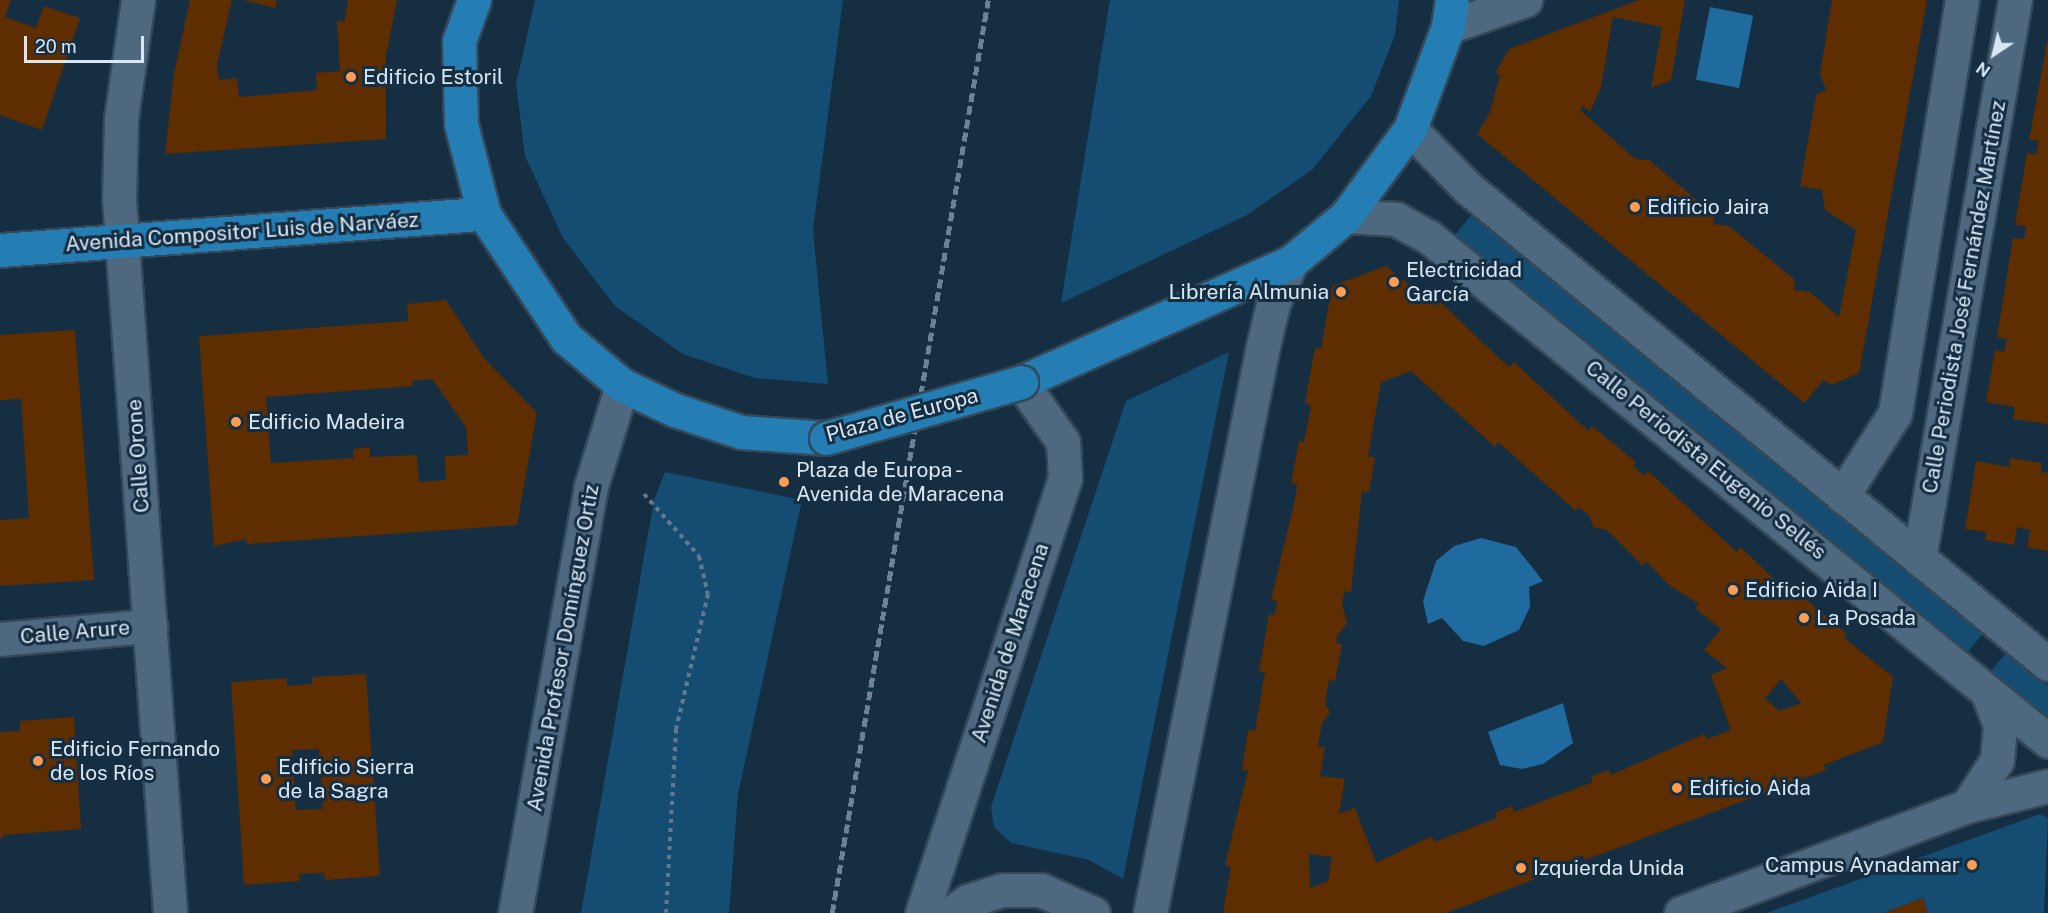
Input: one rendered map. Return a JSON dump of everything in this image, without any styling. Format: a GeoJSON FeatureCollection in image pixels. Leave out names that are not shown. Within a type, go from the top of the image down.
{"type":"FeatureCollection","features":[{"type":"Feature","properties":{"kind":"main road","name":"Calle Orone"},"geometry":{"type":"LineString","coordinates":[[138,0],[121,118],[122,241],[170,913]]}},
{"type":"Feature","properties":{"kind":"main road","name":"Plaza de Europa"},"geometry":{"type":"LineString","coordinates":[[474,0],[459,41],[461,124],[484,214],[566,338],[622,385],[741,432],[826,438],[1021,382],[1292,262],[1346,216],[1410,129],[1450,14]]}},
{"type":"Feature","properties":{"kind":"main road"},"geometry":{"type":"LineString","coordinates":[[1450,14],[1525,0]]}},
{"type":"Feature","properties":{"kind":"main road"},"geometry":{"type":"LineString","coordinates":[[1842,496],[1895,413],[1962,0]]}},
{"type":"Feature","properties":{"kind":"main road","name":"Calle Periodista José Fernández Martínez"},"geometry":{"type":"LineString","coordinates":[[1919,559],[2015,0]]}},
{"type":"Feature","properties":{"kind":"main road"},"geometry":{"type":"LineString","coordinates":[[1410,129],[1469,189],[2048,664]]}},
{"type":"Feature","properties":{"kind":"main road","name":"Avenida Compositor Luis de Narváez"},"geometry":{"type":"LineString","coordinates":[[0,250],[484,214]]}},
{"type":"Feature","properties":{"kind":"main road","name":"Calle Periodista Eugenio Sellés"},"geometry":{"type":"LineString","coordinates":[[1346,216],[1396,219],[1429,237],[2048,741]]}},
{"type":"Feature","properties":{"kind":"main road"},"geometry":{"type":"LineString","coordinates":[[1150,913],[1263,346],[1273,304],[1292,262]]}},
{"type":"Feature","properties":{"kind":"main road","name":"Avenida de Maracena"},"geometry":{"type":"LineString","coordinates":[[922,913],[1065,478],[1063,442],[1021,382]]}},
{"type":"Feature","properties":{"kind":"main road","name":"Avenida Profesor Domínguez Ortiz"},"geometry":{"type":"LineString","coordinates":[[515,913],[591,486],[622,385]]}},
{"type":"Feature","properties":{"kind":"main road","name":"Calle Arure"},"geometry":{"type":"LineString","coordinates":[[0,639],[150,626]]}},
{"type":"Feature","properties":{"kind":"main road"},"geometry":{"type":"LineString","coordinates":[[1967,806],[1997,760],[2000,725],[1988,693]]}},
{"type":"Feature","properties":{"kind":"main road"},"geometry":{"type":"LineString","coordinates":[[1681,913],[1967,806],[2048,786]]}},
{"type":"Feature","properties":{"kind":"main road"},"geometry":{"type":"LineString","coordinates":[[951,913],[968,901],[1002,890],[1041,890],[1093,913]]}},
{"type":"Feature","properties":{"kind":"path"},"geometry":{"type":"LineString","coordinates":[[644,494],[699,556],[708,594],[676,729],[666,913]]}},
{"type":"Feature","properties":{"kind":"shaded area"},"geometry":{"type":"Polygon","coordinates":[[[535,0],[843,0],[813,230],[828,384],[755,378],[683,354],[615,306],[563,238],[525,156],[516,84],[535,0]]]}},
{"type":"Feature","properties":{"kind":"shaded area"},"geometry":{"type":"Polygon","coordinates":[[[1110,0],[1399,0],[1395,35],[1371,96],[1313,169],[1247,215],[1061,303],[1110,0]]]}},
{"type":"Feature","properties":{"kind":"shaded area"},"geometry":{"type":"Polygon","coordinates":[[[1710,7],[1753,15],[1739,88],[1696,80],[1710,7]]]}},
{"type":"Feature","properties":{"kind":"shaded area"},"geometry":{"type":"Polygon","coordinates":[[[1472,214],[1986,630],[1966,654],[1452,238],[1472,214]]]}},
{"type":"Feature","properties":{"kind":"shaded area"},"geometry":{"type":"Polygon","coordinates":[[[1229,352],[1123,879],[1089,860],[1011,843],[994,827],[991,807],[1126,401],[1229,352]]]}},
{"type":"Feature","properties":{"kind":"shaded area"},"geometry":{"type":"Polygon","coordinates":[[[665,472],[802,500],[738,794],[729,913],[581,913],[654,500],[665,472]]]}},
{"type":"Feature","properties":{"kind":"shaded area"},"geometry":{"type":"Polygon","coordinates":[[[1481,538],[1516,547],[1543,581],[1529,587],[1530,607],[1519,630],[1484,646],[1463,641],[1442,618],[1428,624],[1423,601],[1436,561],[1454,546],[1481,538]]]}},
{"type":"Feature","properties":{"kind":"shaded area"},"geometry":{"type":"Polygon","coordinates":[[[2007,652],[2048,686],[2048,722],[1989,673],[2007,652]]]}},
{"type":"Feature","properties":{"kind":"shaded area"},"geometry":{"type":"Polygon","coordinates":[[[1563,703],[1573,743],[1543,764],[1522,769],[1500,765],[1488,732],[1563,703]]]}},
{"type":"Feature","properties":{"kind":"shaded area","name":"Campus Aynadamar"},"geometry":{"type":"Polygon","coordinates":[[[2040,814],[2048,818],[2044,913],[1928,913],[1923,898],[1883,913],[1766,913],[2040,814]]]}},
{"type":"Feature","properties":{"kind":"building"},"geometry":{"type":"Polygon","coordinates":[[[0,0],[11,0],[5,17],[36,28],[44,6],[80,18],[42,130],[0,115],[0,0]]]}},
{"type":"Feature","properties":{"kind":"building","name":"Edificio Estoril"},"geometry":{"type":"Polygon","coordinates":[[[190,0],[232,0],[217,65],[219,80],[237,78],[239,97],[317,90],[316,73],[340,71],[337,21],[344,22],[348,0],[397,0],[386,56],[386,139],[165,154],[174,73],[190,0]]]}},
{"type":"Feature","properties":{"kind":"building"},"geometry":{"type":"Polygon","coordinates":[[[243,0],[277,0],[275,8],[243,0]]]}},
{"type":"Feature","properties":{"kind":"building","name":"Edificio Jaira"},"geometry":{"type":"Polygon","coordinates":[[[1639,0],[1685,0],[1671,80],[1651,88],[1662,27],[1613,17],[1601,87],[1590,112],[1583,106],[1580,110],[1635,159],[1649,160],[1715,215],[1713,224],[1729,226],[1795,280],[1794,290],[1810,292],[1839,317],[1856,230],[1825,210],[1822,190],[1800,186],[1816,95],[1826,90],[1820,74],[1832,0],[1927,0],[1859,373],[1831,385],[1824,380],[1804,403],[1477,134],[1490,112],[1500,75],[1496,72],[1509,49],[1639,0]]]}},
{"type":"Feature","properties":{"kind":"building"},"geometry":{"type":"Polygon","coordinates":[[[2048,37],[2048,424],[2013,419],[2015,407],[1986,402],[1995,350],[2004,352],[2007,339],[1997,337],[2013,238],[2024,239],[2026,226],[2015,225],[2027,153],[2036,155],[2039,141],[2029,140],[2048,37]]]}},
{"type":"Feature","properties":{"kind":"building","name":"Edificio Aida I"},"geometry":{"type":"Polygon","coordinates":[[[1386,266],[1435,306],[1439,301],[1500,359],[1510,367],[1514,362],[1588,431],[1592,426],[1636,462],[1633,466],[1644,476],[1648,471],[1737,552],[1740,547],[1798,601],[1802,596],[1847,634],[1844,638],[1893,677],[1883,742],[1824,765],[1826,770],[1585,860],[1583,855],[1570,860],[1572,865],[1446,913],[1223,913],[1231,867],[1225,865],[1248,770],[1242,770],[1248,730],[1255,731],[1265,672],[1259,671],[1269,614],[1275,615],[1277,601],[1271,600],[1296,495],[1297,484],[1291,483],[1299,441],[1304,442],[1311,406],[1305,402],[1315,348],[1321,349],[1332,286],[1386,266]],[[1411,371],[1381,382],[1368,456],[1375,458],[1369,492],[1362,491],[1351,592],[1344,591],[1342,604],[1347,623],[1337,636],[1336,643],[1342,644],[1335,681],[1329,680],[1325,703],[1330,713],[1322,723],[1318,746],[1325,747],[1320,776],[1345,779],[1339,814],[1355,808],[1376,863],[1432,836],[1434,842],[1497,818],[1495,813],[1512,806],[1514,812],[1593,782],[1591,776],[1609,770],[1611,775],[1704,734],[1707,739],[1731,730],[1711,675],[1727,668],[1704,650],[1721,629],[1695,608],[1699,604],[1669,585],[1646,561],[1643,566],[1607,530],[1593,527],[1589,515],[1578,507],[1576,511],[1498,442],[1495,447],[1411,371]],[[1781,679],[1765,699],[1780,711],[1801,703],[1781,679]],[[1309,854],[1310,888],[1328,881],[1332,857],[1309,854]]]}},
{"type":"Feature","properties":{"kind":"building","name":"Edificio Madeira"},"geometry":{"type":"Polygon","coordinates":[[[446,300],[484,358],[537,413],[517,525],[247,544],[246,539],[214,546],[199,336],[408,321],[407,304],[446,300]],[[432,379],[412,381],[413,386],[266,397],[271,463],[354,458],[353,449],[370,447],[370,457],[417,455],[419,482],[446,480],[445,456],[468,455],[466,427],[432,379]]]}},
{"type":"Feature","properties":{"kind":"building"},"geometry":{"type":"Polygon","coordinates":[[[75,330],[94,580],[0,586],[0,520],[29,518],[21,399],[0,400],[0,335],[75,330]]]}},
{"type":"Feature","properties":{"kind":"building"},"geometry":{"type":"Polygon","coordinates":[[[2010,458],[2042,463],[2041,472],[2048,473],[2048,551],[2027,547],[2030,530],[2017,527],[2014,545],[1985,540],[1986,532],[1965,529],[1976,461],[2009,467],[2010,458]]]}},
{"type":"Feature","properties":{"kind":"building","name":"Edificio Sierra de la Sagra"},"geometry":{"type":"Polygon","coordinates":[[[366,674],[380,876],[325,880],[324,873],[299,874],[300,881],[244,885],[231,682],[287,678],[287,686],[312,684],[312,677],[366,674]],[[319,749],[292,750],[296,810],[323,809],[319,749]]]}},
{"type":"Feature","properties":{"kind":"building","name":"Edificio Fernando de los Ríos"},"geometry":{"type":"Polygon","coordinates":[[[74,717],[81,829],[3,835],[0,841],[0,732],[20,731],[20,721],[74,717]]]}},
{"type":"Feature","properties":{"kind":"building"},"geometry":{"type":"Polygon","coordinates":[[[1923,898],[1928,913],[1884,913],[1923,898]]]}},
{"type":"Feature","properties":{"kind":"railway"},"geometry":{"type":"LineString","coordinates":[[832,913],[988,0]]}},
{"type":"Feature","properties":{"kind":"place","name":"Edificio Estoril"},"geometry":{"type":"Point","coordinates":[351,77]}},
{"type":"Feature","properties":{"kind":"place","name":"Edificio Jaira"},"geometry":{"type":"Point","coordinates":[1635,207]}},
{"type":"Feature","properties":{"kind":"place","name":"Electricidad García"},"geometry":{"type":"Point","coordinates":[1394,282]}},
{"type":"Feature","properties":{"kind":"place","name":"Librería Almunia"},"geometry":{"type":"Point","coordinates":[1341,292]}},
{"type":"Feature","properties":{"kind":"place","name":"Edificio Madeira"},"geometry":{"type":"Point","coordinates":[236,422]}},
{"type":"Feature","properties":{"kind":"place","name":"Plaza de Europa - Avenida de Maracena"},"geometry":{"type":"Point","coordinates":[784,482]}},
{"type":"Feature","properties":{"kind":"place","name":"Edificio Aida I"},"geometry":{"type":"Point","coordinates":[1733,590]}},
{"type":"Feature","properties":{"kind":"place","name":"La Posada"},"geometry":{"type":"Point","coordinates":[1804,618]}},
{"type":"Feature","properties":{"kind":"place","name":"Edificio Fernando de los Ríos"},"geometry":{"type":"Point","coordinates":[38,761]}},
{"type":"Feature","properties":{"kind":"place","name":"Edificio Sierra de la Sagra"},"geometry":{"type":"Point","coordinates":[266,779]}},
{"type":"Feature","properties":{"kind":"place","name":"Edificio Aida"},"geometry":{"type":"Point","coordinates":[1677,788]}},
{"type":"Feature","properties":{"kind":"place","name":"Campus Aynadamar"},"geometry":{"type":"Point","coordinates":[1972,865]}},
{"type":"Feature","properties":{"kind":"place","name":"Izquierda Unida"},"geometry":{"type":"Point","coordinates":[1521,868]}}]}
